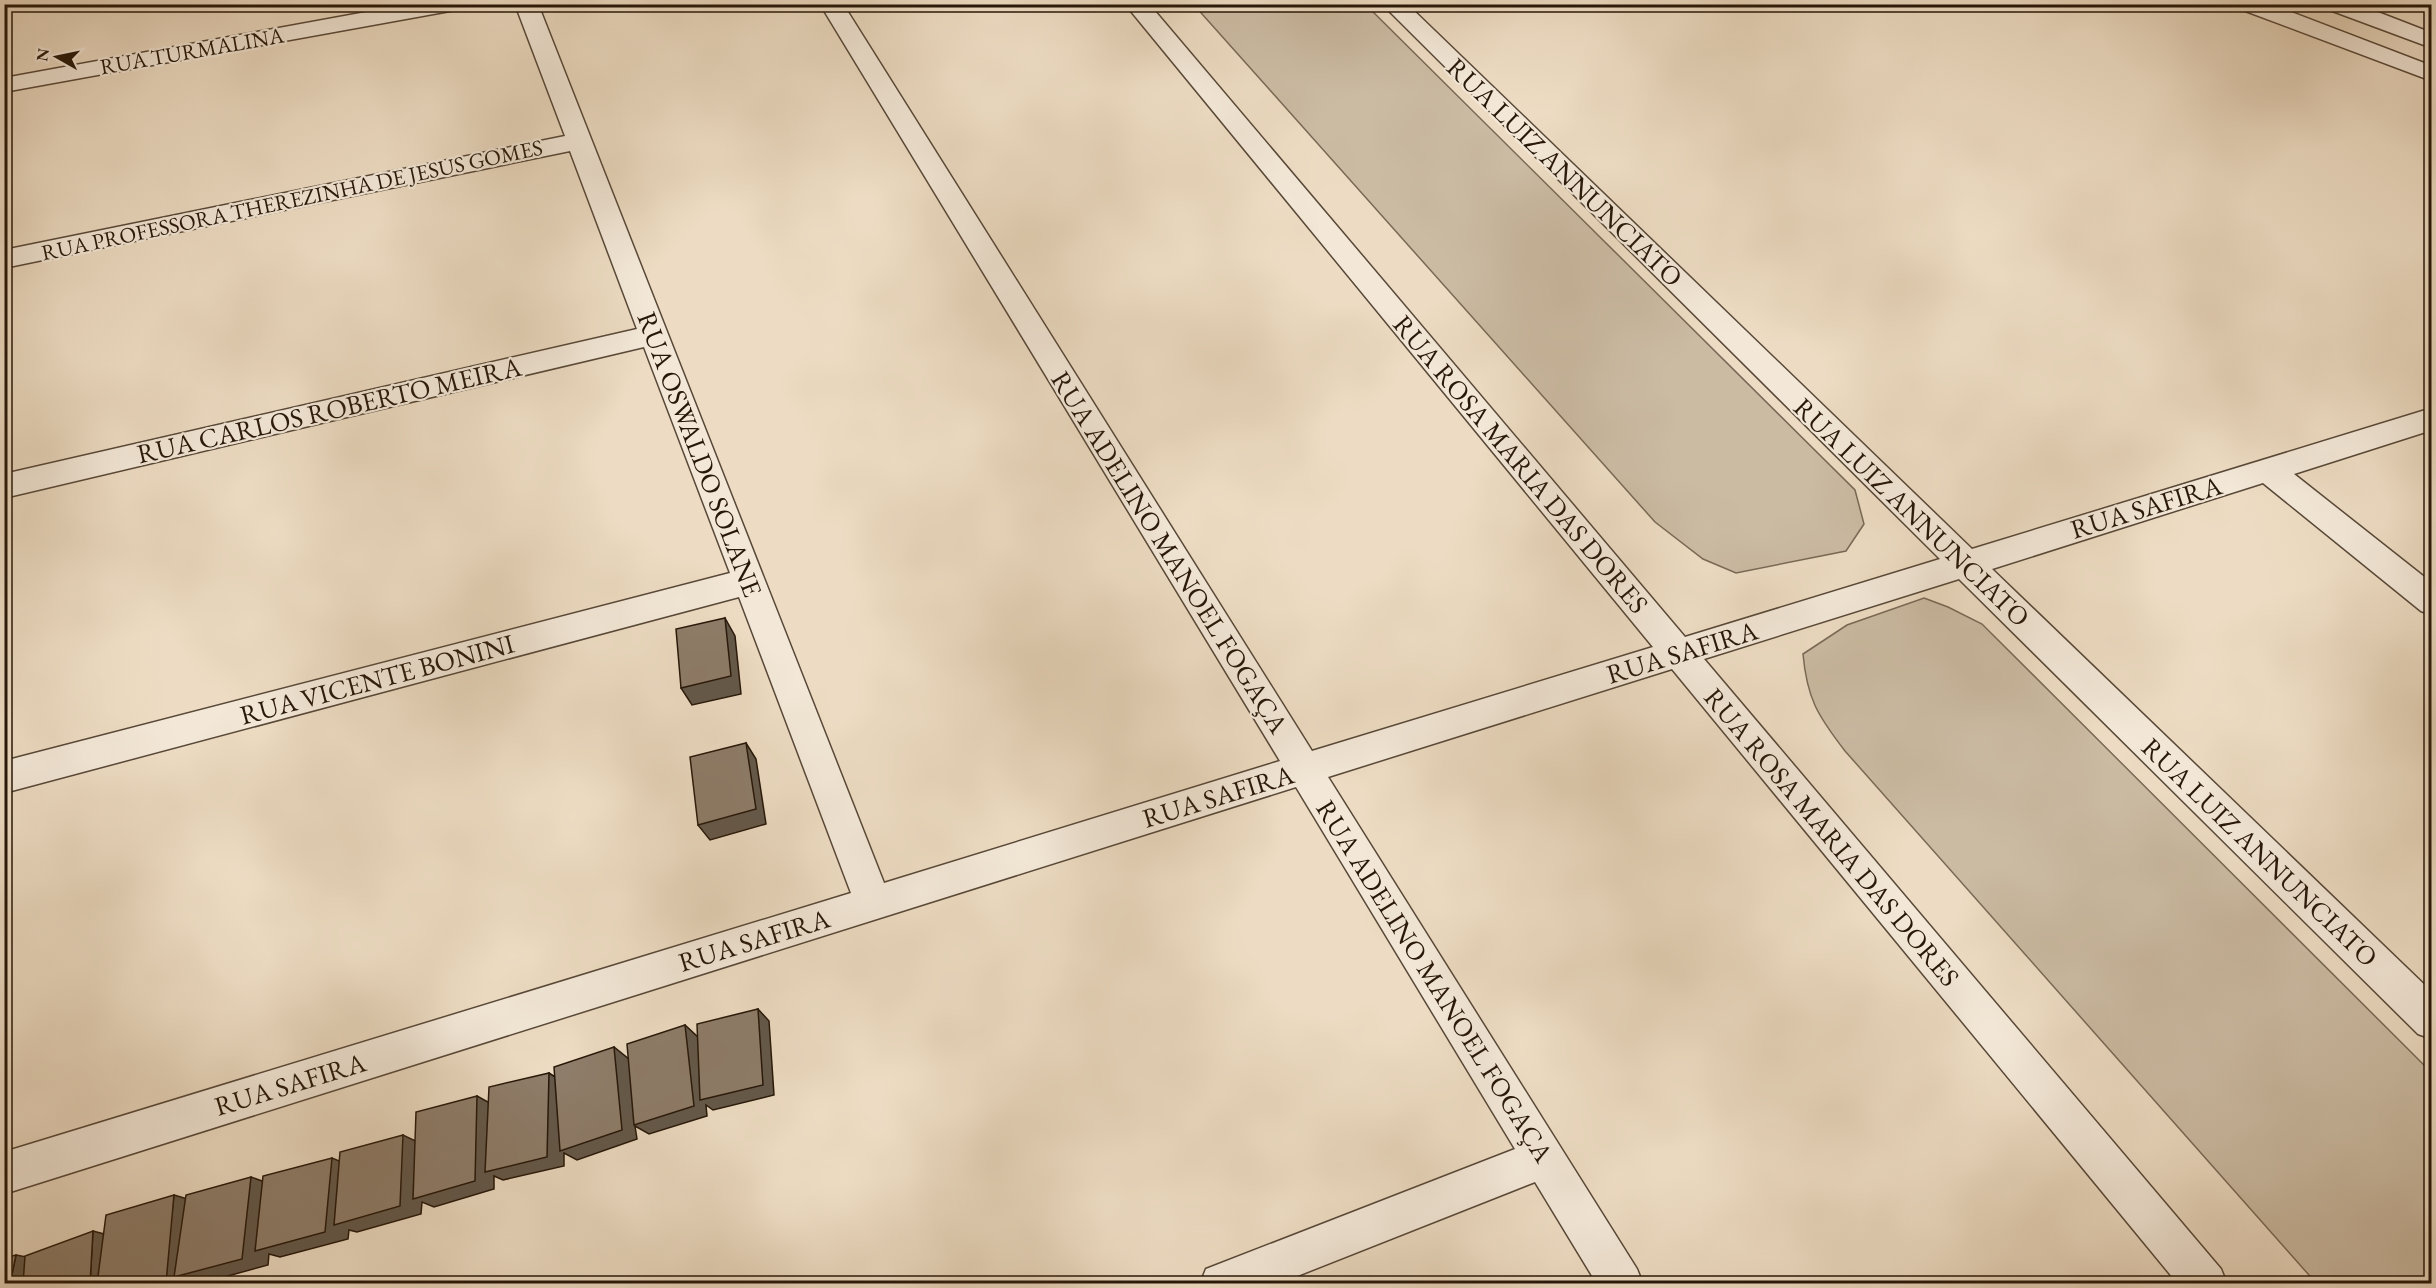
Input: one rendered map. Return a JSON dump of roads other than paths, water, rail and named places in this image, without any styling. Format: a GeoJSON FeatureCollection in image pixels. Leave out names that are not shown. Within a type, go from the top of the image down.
{"type":"FeatureCollection","features":[{"type":"Feature","properties":{"kind":"street","name":"RUA TURMALINA"},"geometry":{"type":"LineString","coordinates":[[4,85],[450,4]]}},
{"type":"Feature","properties":{"kind":"street","name":"RUA OSWALDO SOLANE"},"geometry":{"type":"LineString","coordinates":[[526,4],[873,903]]}},
{"type":"Feature","properties":{"kind":"street","name":"RUA ADELINO MANOEL FOGAÇA"},"geometry":{"type":"LineString","coordinates":[[831,4],[1622,1284]]}},
{"type":"Feature","properties":{"kind":"street","name":"RUA ROSA MARIA DAS DORES"},"geometry":{"type":"LineString","coordinates":[[1136,4],[2206,1284]]}},
{"type":"Feature","properties":{"kind":"street","name":"RUA LUIZ ANNUNCIATO"},"geometry":{"type":"LineString","coordinates":[[1393,4],[2432,1020]]}},
{"type":"Feature","properties":{"kind":"street"},"geometry":{"type":"LineString","coordinates":[[2248,4],[2432,74]]}},
{"type":"Feature","properties":{"kind":"street"},"geometry":{"type":"LineString","coordinates":[[2335,4],[2427,40],[2404,63]]}},
{"type":"Feature","properties":{"kind":"street","name":"RUA PROFESSORA THEREZINHA DE JESUS GOMES"},"geometry":{"type":"LineString","coordinates":[[4,259],[579,141]]}},
{"type":"Feature","properties":{"kind":"street","name":"RUA CARLOS ROBERTO MEIRA"},"geometry":{"type":"LineString","coordinates":[[4,486],[654,335]]}},
{"type":"Feature","properties":{"kind":"street","name":"RUA SAFIRA"},"geometry":{"type":"LineString","coordinates":[[4,1173],[2432,419]]}},
{"type":"Feature","properties":{"kind":"street"},"geometry":{"type":"LineString","coordinates":[[2268,470],[2432,602]]}},
{"type":"Feature","properties":{"kind":"street","name":"RUA VICENTE BONINI"},"geometry":{"type":"LineString","coordinates":[[4,777],[749,581]]}},
{"type":"Feature","properties":{"kind":"street"},"geometry":{"type":"LineString","coordinates":[[1221,1284],[1544,1158]]}}]}
